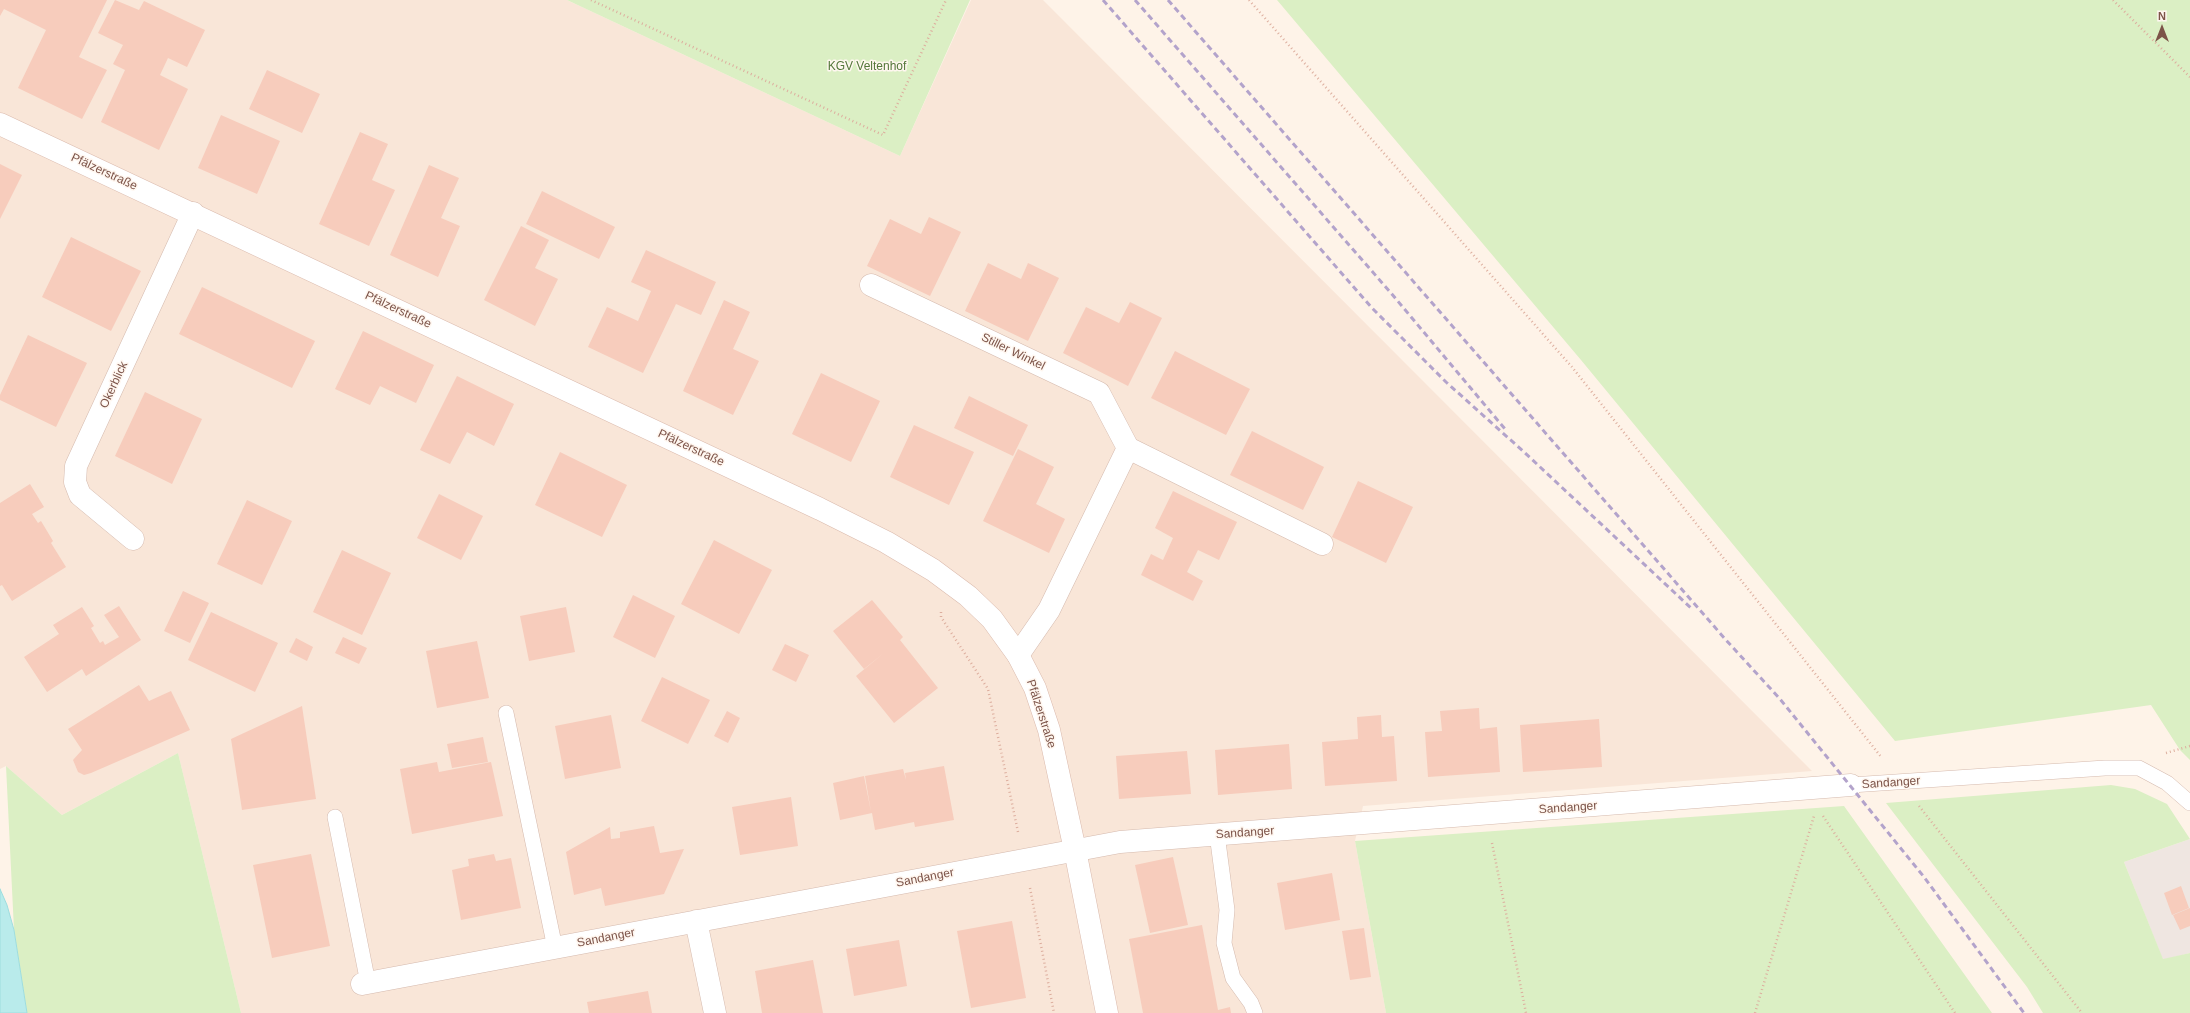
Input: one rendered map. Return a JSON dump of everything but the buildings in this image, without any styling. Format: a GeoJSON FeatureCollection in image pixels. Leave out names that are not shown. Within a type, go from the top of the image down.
{"type":"FeatureCollection","features":[{"type":"Feature","properties":{"kind":"street","name":"Pfälzerstraße"},"geometry":{"type":"LineString","coordinates":[[0,124],[193,213],[886,542],[933,570],[968,596],[992,619],[1018,654],[1035,688],[1049,730],[1075,850],[1107,1013]]}},
{"type":"Feature","properties":{"kind":"street","name":"Okerblick"},"geometry":{"type":"LineString","coordinates":[[133,539],[80,495],[75,482],[76,466],[193,213]]}},
{"type":"Feature","properties":{"kind":"street","name":"Stiller Winkel"},"geometry":{"type":"LineString","coordinates":[[871,284],[1099,393],[1128,448]]}},
{"type":"Feature","properties":{"kind":"street"},"geometry":{"type":"LineString","coordinates":[[1018,654],[1049,610],[1128,448],[1322,544]]}},
{"type":"Feature","properties":{"kind":"street","name":"Sandanger"},"geometry":{"type":"LineString","coordinates":[[365,984],[1120,842],[1487,814],[1820,798],[1851,785]]}},
{"type":"Feature","properties":{"kind":"street"},"geometry":{"type":"LineString","coordinates":[[696,921],[715,1013]]}},
{"type":"Feature","properties":{"kind":"lane"},"geometry":{"type":"LineString","coordinates":[[506,713],[555,948]]}},
{"type":"Feature","properties":{"kind":"lane","name":"Sandanger"},"geometry":{"type":"LineString","coordinates":[[1851,785],[2105,768],[2139,768],[2167,783],[2190,803]]}},
{"type":"Feature","properties":{"kind":"lane"},"geometry":{"type":"LineString","coordinates":[[335,817],[365,984]]}},
{"type":"Feature","properties":{"kind":"lane"},"geometry":{"type":"LineString","coordinates":[[1217,834],[1227,910],[1224,943],[1234,978],[1251,1003],[1255,1013]]}},
{"type":"Feature","properties":{"kind":"path"},"geometry":{"type":"LineString","coordinates":[[591,0],[883,135],[946,0]]}},
{"type":"Feature","properties":{"kind":"path"},"geometry":{"type":"LineString","coordinates":[[1249,0],[1572,367],[1860,728],[1900,782],[2082,1013]]}},
{"type":"Feature","properties":{"kind":"path"},"geometry":{"type":"LineString","coordinates":[[2113,0],[2190,76]]}},
{"type":"Feature","properties":{"kind":"path"},"geometry":{"type":"LineString","coordinates":[[941,617],[988,689],[1024,859],[1054,1013]]}},
{"type":"Feature","properties":{"kind":"path"},"geometry":{"type":"LineString","coordinates":[[1755,1013],[1820,798]]}},
{"type":"Feature","properties":{"kind":"path"},"geometry":{"type":"LineString","coordinates":[[1820,798],[1955,1013]]}},
{"type":"Feature","properties":{"kind":"path"},"geometry":{"type":"LineString","coordinates":[[1487,814],[1526,1013]]}},
{"type":"Feature","properties":{"kind":"shaded area"},"geometry":{"type":"Polygon","coordinates":[[[0,0],[567,0],[900,156],[971,0],[1043,0],[1812,771],[1363,806],[1355,841],[1386,1013],[241,1013],[178,753],[62,815],[6,766],[0,769],[0,0]]]}},
{"type":"Feature","properties":{"kind":"shaded area"},"geometry":{"type":"Polygon","coordinates":[[[2190,839],[2190,953],[2163,960],[2124,862],[2190,839]]]}},
{"type":"Feature","properties":{"kind":"green space","name":"KGV Veltenhof"},"geometry":{"type":"Polygon","coordinates":[[[567,0],[970,0],[900,156],[567,0]]]}},
{"type":"Feature","properties":{"kind":"green space"},"geometry":{"type":"Polygon","coordinates":[[[1277,0],[2190,0],[2190,760],[2180,750],[2151,705],[1895,741],[1581,360],[1277,0]]]}},
{"type":"Feature","properties":{"kind":"green space"},"geometry":{"type":"Polygon","coordinates":[[[178,753],[241,1013],[27,1013],[14,930],[6,766],[62,815],[178,753]]]}},
{"type":"Feature","properties":{"kind":"green space"},"geometry":{"type":"Polygon","coordinates":[[[2111,785],[2135,789],[2167,804],[2190,839],[2124,862],[2163,959],[2190,953],[2190,1013],[2043,1013],[2027,987],[1886,803],[2111,785]]]}},
{"type":"Feature","properties":{"kind":"green space"},"geometry":{"type":"Polygon","coordinates":[[[1844,806],[1992,1013],[1386,1013],[1355,841],[1844,806]]]}},
{"type":"Feature","properties":{"kind":"water"},"geometry":{"type":"Polygon","coordinates":[[[0,889],[7,905],[14,930],[27,1013],[0,1013],[0,889]]]}},
{"type":"Feature","properties":{"kind":"railway"},"geometry":{"type":"LineString","coordinates":[[1103,0],[1372,308],[1446,382],[1524,452],[1691,608]]}},
{"type":"Feature","properties":{"kind":"railway"},"geometry":{"type":"LineString","coordinates":[[1135,0],[1391,293],[1505,429]]}},
{"type":"Feature","properties":{"kind":"railway"},"geometry":{"type":"LineString","coordinates":[[1168,0],[1726,640],[1780,699],[1924,877],[2024,1013]]}}]}
